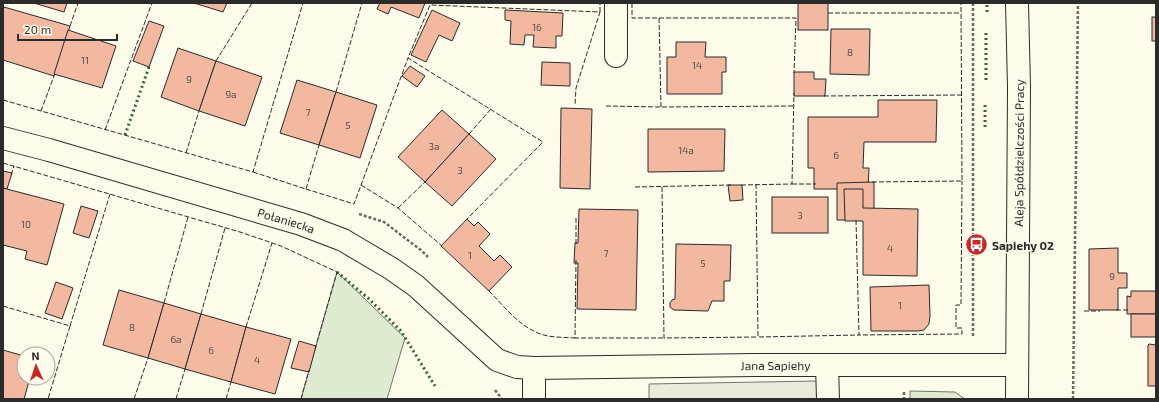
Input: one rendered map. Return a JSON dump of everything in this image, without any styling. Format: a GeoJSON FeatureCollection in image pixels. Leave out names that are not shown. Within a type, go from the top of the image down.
{"type":"FeatureCollection","features":[{"type":"Feature","properties":{"kind":"street"},"geometry":{"type":"LineString","coordinates":[[616,3],[616,56]]}},
{"type":"Feature","properties":{"kind":"street","name":"Aleja Spółdzielczości Pracy"},"geometry":{"type":"LineString","coordinates":[[1017,3],[1019,87],[1017,399]]}},
{"type":"Feature","properties":{"kind":"street","name":"Połaniecka"},"geometry":{"type":"LineString","coordinates":[[3,138],[49,150],[301,224],[343,240],[392,269],[416,286],[497,360],[517,367],[534,368]]}},
{"type":"Feature","properties":{"kind":"street"},"geometry":{"type":"LineString","coordinates":[[827,365],[828,399]]}},
{"type":"Feature","properties":{"kind":"street","name":"Jana Sapiehy"},"geometry":{"type":"LineString","coordinates":[[534,368],[614,366],[1017,365]]}},
{"type":"Feature","properties":{"kind":"street"},"geometry":{"type":"LineString","coordinates":[[534,368],[534,399]]}},
{"type":"Feature","properties":{"kind":"path"},"geometry":{"type":"LineString","coordinates":[[967,338],[973,338],[973,3]]}},
{"type":"Feature","properties":{"kind":"path"},"geometry":{"type":"LineString","coordinates":[[1072,399],[1078,3]]}},
{"type":"Feature","properties":{"kind":"path"},"geometry":{"type":"LineString","coordinates":[[354,213],[384,222],[422,250],[433,262]]}},
{"type":"Feature","properties":{"kind":"green space"},"geometry":{"type":"Polygon","coordinates":[[[337,272],[405,338],[387,399],[301,399],[337,272]]]}},
{"type":"Feature","properties":{"kind":"green space"},"geometry":{"type":"Polygon","coordinates":[[[910,391],[955,392],[965,399],[910,399],[910,391]]]}},
{"type":"Feature","properties":{"kind":"shaded area"},"geometry":{"type":"Polygon","coordinates":[[[817,381],[817,399],[649,399],[649,384],[817,381]]]}},
{"type":"Feature","properties":{"kind":"building"},"geometry":{"type":"Polygon","coordinates":[[[34,3],[67,3],[64,12],[34,3]]]}},
{"type":"Feature","properties":{"kind":"building"},"geometry":{"type":"Polygon","coordinates":[[[194,3],[227,3],[223,12],[194,3]]]}},
{"type":"Feature","properties":{"kind":"building"},"geometry":{"type":"Polygon","coordinates":[[[380,3],[425,3],[419,18],[391,7],[388,14],[377,9],[380,3]]]}},
{"type":"Feature","properties":{"kind":"building"},"geometry":{"type":"Polygon","coordinates":[[[798,3],[828,3],[828,30],[798,30],[798,3]]]}},
{"type":"Feature","properties":{"kind":"building"},"geometry":{"type":"Polygon","coordinates":[[[4,7],[70,26],[54,76],[3,60],[4,7]]]}},
{"type":"Feature","properties":{"kind":"building"},"geometry":{"type":"Polygon","coordinates":[[[432,10],[460,23],[452,41],[439,35],[426,62],[411,55],[432,10]]]}},
{"type":"Feature","properties":{"kind":"building"},"geometry":{"type":"Polygon","coordinates":[[[505,10],[563,13],[562,36],[556,36],[556,48],[533,47],[534,35],[525,35],[524,45],[510,44],[511,21],[505,20],[505,10]]]}},
{"type":"Feature","properties":{"kind":"building"},"geometry":{"type":"Polygon","coordinates":[[[1152,17],[1156,17],[1156,41],[1152,41],[1152,17]]]}},
{"type":"Feature","properties":{"kind":"building"},"geometry":{"type":"Polygon","coordinates":[[[149,21],[164,26],[149,67],[133,61],[149,21]]]}},
{"type":"Feature","properties":{"kind":"building"},"geometry":{"type":"Polygon","coordinates":[[[831,29],[870,29],[869,75],[830,74],[831,29]]]}},
{"type":"Feature","properties":{"kind":"building"},"geometry":{"type":"Polygon","coordinates":[[[68,30],[116,46],[102,88],[54,74],[68,30]]]}},
{"type":"Feature","properties":{"kind":"building"},"geometry":{"type":"Polygon","coordinates":[[[676,42],[706,42],[705,57],[726,57],[726,72],[722,72],[722,94],[667,94],[667,57],[676,57],[676,42]]]}},
{"type":"Feature","properties":{"kind":"building"},"geometry":{"type":"Polygon","coordinates":[[[178,48],[216,61],[199,111],[161,97],[178,48]]]}},
{"type":"Feature","properties":{"kind":"building"},"geometry":{"type":"Polygon","coordinates":[[[216,61],[262,77],[245,126],[199,111],[216,61]]]}},
{"type":"Feature","properties":{"kind":"building"},"geometry":{"type":"Polygon","coordinates":[[[542,62],[570,63],[570,86],[541,85],[542,62]]]}},
{"type":"Feature","properties":{"kind":"building"},"geometry":{"type":"Polygon","coordinates":[[[410,66],[425,76],[417,87],[402,76],[410,66]]]}},
{"type":"Feature","properties":{"kind":"building"},"geometry":{"type":"Polygon","coordinates":[[[794,72],[814,72],[814,79],[826,79],[825,96],[794,96],[794,72]]]}},
{"type":"Feature","properties":{"kind":"building"},"geometry":{"type":"Polygon","coordinates":[[[297,80],[336,92],[319,145],[280,133],[297,80]]]}},
{"type":"Feature","properties":{"kind":"building"},"geometry":{"type":"Polygon","coordinates":[[[336,92],[377,105],[360,158],[319,145],[336,92]]]}},
{"type":"Feature","properties":{"kind":"building"},"geometry":{"type":"Polygon","coordinates":[[[878,100],[937,100],[936,142],[864,142],[863,168],[869,168],[868,189],[814,189],[814,168],[808,168],[808,117],[878,117],[878,100]]]}},
{"type":"Feature","properties":{"kind":"building"},"geometry":{"type":"Polygon","coordinates":[[[561,108],[592,109],[590,189],[560,188],[561,108]]]}},
{"type":"Feature","properties":{"kind":"building"},"geometry":{"type":"Polygon","coordinates":[[[442,110],[469,134],[425,182],[398,157],[442,110]]]}},
{"type":"Feature","properties":{"kind":"building"},"geometry":{"type":"Polygon","coordinates":[[[648,129],[725,129],[724,171],[648,172],[648,129]]]}},
{"type":"Feature","properties":{"kind":"building"},"geometry":{"type":"Polygon","coordinates":[[[469,134],[496,159],[452,206],[425,182],[469,134]]]}},
{"type":"Feature","properties":{"kind":"building"},"geometry":{"type":"Polygon","coordinates":[[[3,171],[12,173],[7,189],[3,188],[3,171]]]}},
{"type":"Feature","properties":{"kind":"building"},"geometry":{"type":"Polygon","coordinates":[[[874,182],[874,220],[837,220],[837,183],[874,182]]]}},
{"type":"Feature","properties":{"kind":"building"},"geometry":{"type":"Polygon","coordinates":[[[728,185],[742,185],[743,200],[730,201],[728,185]]]}},
{"type":"Feature","properties":{"kind":"building"},"geometry":{"type":"Polygon","coordinates":[[[3,188],[64,204],[47,265],[25,259],[27,251],[3,245],[3,188]]]}},
{"type":"Feature","properties":{"kind":"building"},"geometry":{"type":"Polygon","coordinates":[[[844,189],[863,189],[863,208],[918,209],[917,276],[863,275],[863,221],[845,221],[844,189]]]}},
{"type":"Feature","properties":{"kind":"building"},"geometry":{"type":"Polygon","coordinates":[[[772,197],[828,197],[828,233],[772,233],[772,197]]]}},
{"type":"Feature","properties":{"kind":"building"},"geometry":{"type":"Polygon","coordinates":[[[81,206],[98,211],[89,238],[73,233],[81,206]]]}},
{"type":"Feature","properties":{"kind":"building"},"geometry":{"type":"Polygon","coordinates":[[[579,209],[638,210],[636,310],[577,309],[578,263],[574,263],[575,243],[578,243],[579,209]]]}},
{"type":"Feature","properties":{"kind":"building"},"geometry":{"type":"Polygon","coordinates":[[[467,219],[474,226],[478,222],[490,234],[479,246],[494,261],[500,255],[512,267],[489,291],[441,246],[467,219]]]}},
{"type":"Feature","properties":{"kind":"building"},"geometry":{"type":"Polygon","coordinates":[[[676,244],[731,245],[730,281],[724,281],[724,301],[712,301],[708,311],[674,310],[670,307],[670,303],[675,299],[676,244]]]}},
{"type":"Feature","properties":{"kind":"building"},"geometry":{"type":"Polygon","coordinates":[[[1118,248],[1118,273],[1127,273],[1127,288],[1118,288],[1118,310],[1089,310],[1089,249],[1118,248]]]}},
{"type":"Feature","properties":{"kind":"building"},"geometry":{"type":"Polygon","coordinates":[[[56,282],[73,288],[62,319],[45,313],[56,282]]]}},
{"type":"Feature","properties":{"kind":"building"},"geometry":{"type":"Polygon","coordinates":[[[929,285],[930,316],[929,324],[924,330],[871,331],[870,287],[929,285]]]}},
{"type":"Feature","properties":{"kind":"building"},"geometry":{"type":"Polygon","coordinates":[[[119,290],[164,303],[148,358],[103,345],[119,290]]]}},
{"type":"Feature","properties":{"kind":"building"},"geometry":{"type":"Polygon","coordinates":[[[1131,291],[1156,291],[1156,314],[1127,314],[1127,296],[1131,297],[1131,291]]]}},
{"type":"Feature","properties":{"kind":"building"},"geometry":{"type":"Polygon","coordinates":[[[164,303],[201,314],[185,369],[148,358],[164,303]]]}},
{"type":"Feature","properties":{"kind":"building"},"geometry":{"type":"Polygon","coordinates":[[[201,314],[246,327],[231,382],[185,369],[201,314]]]}},
{"type":"Feature","properties":{"kind":"building"},"geometry":{"type":"Polygon","coordinates":[[[1131,314],[1156,314],[1156,337],[1131,337],[1131,314]]]}},
{"type":"Feature","properties":{"kind":"building"},"geometry":{"type":"Polygon","coordinates":[[[246,327],[291,339],[275,394],[231,382],[246,327]]]}},
{"type":"Feature","properties":{"kind":"building"},"geometry":{"type":"Polygon","coordinates":[[[299,341],[316,346],[309,372],[291,368],[299,341]]]}},
{"type":"Feature","properties":{"kind":"building"},"geometry":{"type":"Polygon","coordinates":[[[1149,344],[1156,345],[1156,386],[1148,386],[1149,344]]]}},
{"type":"Feature","properties":{"kind":"building"},"geometry":{"type":"Polygon","coordinates":[[[3,350],[16,354],[16,386],[28,386],[24,399],[3,399],[3,350]]]}},
{"type":"Feature","properties":{"kind":"hedge"},"geometry":{"type":"LineString","coordinates":[[987,3],[987,12]]}},
{"type":"Feature","properties":{"kind":"hedge"},"geometry":{"type":"LineString","coordinates":[[986,33],[986,82]]}},
{"type":"Feature","properties":{"kind":"hedge"},"geometry":{"type":"LineString","coordinates":[[125,135],[149,67]]}},
{"type":"Feature","properties":{"kind":"hedge"},"geometry":{"type":"LineString","coordinates":[[985,105],[985,129]]}},
{"type":"Feature","properties":{"kind":"hedge"},"geometry":{"type":"LineString","coordinates":[[337,272],[368,298],[401,331],[435,386]]}},
{"type":"Feature","properties":{"kind":"fence"},"geometry":{"type":"LineString","coordinates":[[70,26],[78,3]]}},
{"type":"Feature","properties":{"kind":"fence"},"geometry":{"type":"LineString","coordinates":[[105,130],[152,3]]}},
{"type":"Feature","properties":{"kind":"fence"},"geometry":{"type":"LineString","coordinates":[[216,61],[252,3]]}},
{"type":"Feature","properties":{"kind":"fence"},"geometry":{"type":"LineString","coordinates":[[3,100],[253,172],[303,3]]}},
{"type":"Feature","properties":{"kind":"fence"},"geometry":{"type":"LineString","coordinates":[[336,92],[362,3]]}},
{"type":"Feature","properties":{"kind":"fence"},"geometry":{"type":"LineString","coordinates":[[600,3],[600,12]]}},
{"type":"Feature","properties":{"kind":"fence"},"geometry":{"type":"LineString","coordinates":[[632,3],[632,18],[796,18],[794,73]]}},
{"type":"Feature","properties":{"kind":"fence"},"geometry":{"type":"LineString","coordinates":[[872,182],[962,181],[961,3]]}},
{"type":"Feature","properties":{"kind":"fence"},"geometry":{"type":"LineString","coordinates":[[465,221],[543,142],[408,58],[430,5],[600,12],[576,88],[575,105]]}},
{"type":"Feature","properties":{"kind":"fence"},"geometry":{"type":"LineString","coordinates":[[828,13],[961,13]]}},
{"type":"Feature","properties":{"kind":"fence"},"geometry":{"type":"LineString","coordinates":[[659,18],[661,107]]}},
{"type":"Feature","properties":{"kind":"fence"},"geometry":{"type":"LineString","coordinates":[[306,189],[354,204],[408,58]]}},
{"type":"Feature","properties":{"kind":"fence"},"geometry":{"type":"LineString","coordinates":[[41,111],[54,76]]}},
{"type":"Feature","properties":{"kind":"fence"},"geometry":{"type":"LineString","coordinates":[[741,185],[792,184],[794,93]]}},
{"type":"Feature","properties":{"kind":"fence"},"geometry":{"type":"LineString","coordinates":[[824,96],[962,95]]}},
{"type":"Feature","properties":{"kind":"fence"},"geometry":{"type":"LineString","coordinates":[[606,106],[793,106]]}},
{"type":"Feature","properties":{"kind":"fence"},"geometry":{"type":"LineString","coordinates":[[469,134],[491,109]]}},
{"type":"Feature","properties":{"kind":"fence"},"geometry":{"type":"LineString","coordinates":[[186,153],[199,111]]}},
{"type":"Feature","properties":{"kind":"fence"},"geometry":{"type":"LineString","coordinates":[[253,172],[306,189],[319,145]]}},
{"type":"Feature","properties":{"kind":"fence"},"geometry":{"type":"LineString","coordinates":[[3,163],[240,232],[281,246],[337,272],[315,349]]}},
{"type":"Feature","properties":{"kind":"fence"},"geometry":{"type":"LineString","coordinates":[[11,175],[14,166]]}},
{"type":"Feature","properties":{"kind":"fence"},"geometry":{"type":"LineString","coordinates":[[856,220],[859,335],[962,334],[962,328],[956,328],[956,305],[961,305],[962,181]]}},
{"type":"Feature","properties":{"kind":"fence"},"geometry":{"type":"LineString","coordinates":[[398,208],[425,182]]}},
{"type":"Feature","properties":{"kind":"fence"},"geometry":{"type":"LineString","coordinates":[[756,184],[758,337],[859,335]]}},
{"type":"Feature","properties":{"kind":"fence"},"geometry":{"type":"LineString","coordinates":[[792,184],[816,184]]}},
{"type":"Feature","properties":{"kind":"fence"},"geometry":{"type":"LineString","coordinates":[[361,185],[398,208],[442,246]]}},
{"type":"Feature","properties":{"kind":"fence"},"geometry":{"type":"LineString","coordinates":[[635,187],[731,185]]}},
{"type":"Feature","properties":{"kind":"fence"},"geometry":{"type":"LineString","coordinates":[[662,187],[664,338],[758,337]]}},
{"type":"Feature","properties":{"kind":"fence"},"geometry":{"type":"LineString","coordinates":[[70,326],[110,194]]}},
{"type":"Feature","properties":{"kind":"fence"},"geometry":{"type":"LineString","coordinates":[[576,216],[576,244]]}},
{"type":"Feature","properties":{"kind":"fence"},"geometry":{"type":"LineString","coordinates":[[164,303],[188,217]]}},
{"type":"Feature","properties":{"kind":"fence"},"geometry":{"type":"LineString","coordinates":[[201,314],[225,228]]}},
{"type":"Feature","properties":{"kind":"fence"},"geometry":{"type":"LineString","coordinates":[[246,327],[272,243]]}},
{"type":"Feature","properties":{"kind":"fence"},"geometry":{"type":"LineString","coordinates":[[576,260],[575,338],[664,338]]}},
{"type":"Feature","properties":{"kind":"fence"},"geometry":{"type":"LineString","coordinates":[[489,291],[512,315],[531,330],[547,336],[575,338]]}},
{"type":"Feature","properties":{"kind":"fence"},"geometry":{"type":"LineString","coordinates":[[3,306],[70,326],[48,399]]}},
{"type":"Feature","properties":{"kind":"fence"},"geometry":{"type":"LineString","coordinates":[[1116,310],[1128,310]]}},
{"type":"Feature","properties":{"kind":"fence"},"geometry":{"type":"LineString","coordinates":[[1084,311],[1100,311]]}},
{"type":"Feature","properties":{"kind":"fence"},"geometry":{"type":"LineString","coordinates":[[134,399],[148,358]]}},
{"type":"Feature","properties":{"kind":"fence"},"geometry":{"type":"LineString","coordinates":[[176,399],[185,369]]}},
{"type":"Feature","properties":{"kind":"fence"},"geometry":{"type":"LineString","coordinates":[[301,399],[309,370]]}},
{"type":"Feature","properties":{"kind":"fence"},"geometry":{"type":"LineString","coordinates":[[226,399],[231,382]]}},
{"type":"Feature","properties":{"kind":"place","name":"Sapiehy 02"},"geometry":{"type":"Point","coordinates":[977,245]}}]}
